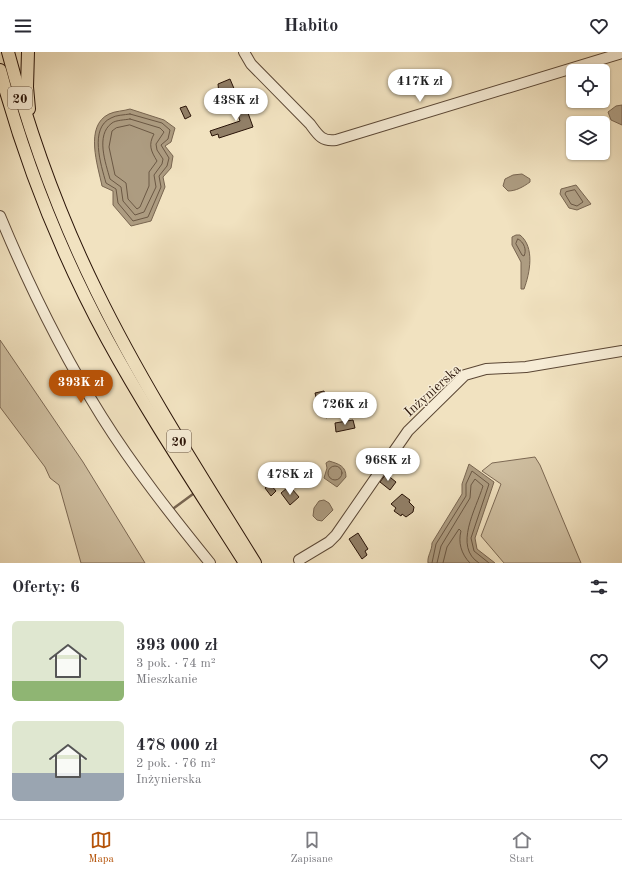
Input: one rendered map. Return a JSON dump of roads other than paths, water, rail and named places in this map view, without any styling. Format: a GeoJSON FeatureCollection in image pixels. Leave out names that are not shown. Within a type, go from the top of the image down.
{"type":"FeatureCollection","features":[{"type":"Feature","properties":{"kind":"main road","name":"20"},"geometry":{"type":"LineString","coordinates":[[8,52],[35,143],[61,212],[109,316],[174,432],[255,563]]}},
{"type":"Feature","properties":{"kind":"main road"},"geometry":{"type":"LineString","coordinates":[[28,52],[27,87],[35,143]]}},
{"type":"Feature","properties":{"kind":"main road","name":"20"},"geometry":{"type":"LineString","coordinates":[[0,70],[25,151],[57,235],[107,339],[142,400],[245,563]]}},
{"type":"Feature","properties":{"kind":"main road"},"geometry":{"type":"LineString","coordinates":[[0,99],[25,151]]}},
{"type":"Feature","properties":{"kind":"street"},"geometry":{"type":"LineString","coordinates":[[244,52],[251,64],[310,124],[318,135],[328,141],[336,140],[622,53]]}},
{"type":"Feature","properties":{"kind":"street"},"geometry":{"type":"LineString","coordinates":[[0,216],[41,309],[102,417],[151,488],[210,563]]}},
{"type":"Feature","properties":{"kind":"street","name":"Inżynierska"},"geometry":{"type":"LineString","coordinates":[[299,560],[329,542],[336,535],[408,431],[465,375],[486,369],[526,367],[622,351]]}},
{"type":"Feature","properties":{"kind":"water"},"geometry":{"type":"Polygon","coordinates":[[[622,105],[622,125],[611,120],[608,112],[616,106],[622,105]]]}},
{"type":"Feature","properties":{"kind":"water"},"geometry":{"type":"Polygon","coordinates":[[[130,109],[164,120],[175,128],[171,142],[165,146],[173,156],[171,168],[163,177],[165,187],[151,221],[131,226],[113,205],[113,191],[102,186],[95,147],[97,128],[101,120],[111,113],[130,109]]]}},
{"type":"Feature","properties":{"kind":"water"},"geometry":{"type":"Polygon","coordinates":[[[522,174],[530,179],[530,182],[525,186],[508,191],[503,186],[505,179],[513,175],[522,174]]]}},
{"type":"Feature","properties":{"kind":"water"},"geometry":{"type":"Polygon","coordinates":[[[576,185],[591,204],[577,210],[569,208],[560,194],[561,189],[576,185]]]}},
{"type":"Feature","properties":{"kind":"water"},"geometry":{"type":"Polygon","coordinates":[[[520,235],[528,246],[530,260],[528,276],[524,289],[521,289],[521,262],[512,245],[512,237],[520,235]]]}},
{"type":"Feature","properties":{"kind":"water"},"geometry":{"type":"Polygon","coordinates":[[[329,461],[341,466],[346,473],[346,477],[337,487],[324,478],[327,468],[326,463],[329,461]]]}},
{"type":"Feature","properties":{"kind":"water"},"geometry":{"type":"Polygon","coordinates":[[[469,464],[494,482],[475,538],[477,549],[495,563],[428,563],[432,543],[462,494],[462,484],[469,464]]]}},
{"type":"Feature","properties":{"kind":"water"},"geometry":{"type":"Polygon","coordinates":[[[324,500],[329,503],[333,510],[322,521],[317,520],[313,516],[314,508],[319,501],[324,500]]]}},
{"type":"Feature","properties":{"kind":"waterway"},"geometry":{"type":"LineString","coordinates":[[174,508],[193,494]]}}]}
